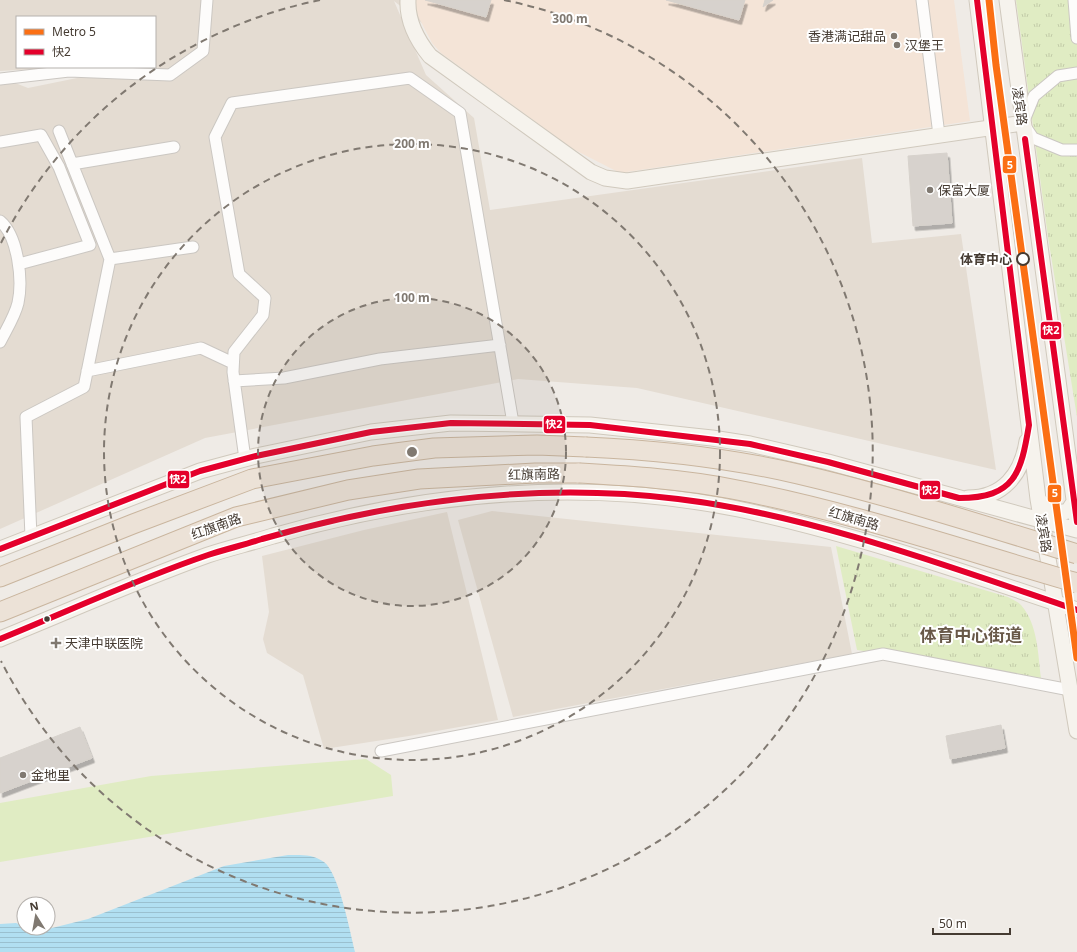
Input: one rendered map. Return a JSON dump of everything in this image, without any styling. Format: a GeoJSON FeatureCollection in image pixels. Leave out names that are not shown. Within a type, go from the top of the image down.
{"type":"FeatureCollection","features":[{"type":"Feature","properties":{"kind":"highway"},"geometry":{"type":"LineString","coordinates":[[0,577],[252,479],[373,456],[434,448],[537,445],[586,447],[699,457],[799,474],[1077,554]]}},
{"type":"Feature","properties":{"kind":"highway","name":"红旗南路"},"geometry":{"type":"LineString","coordinates":[[0,612],[115,564],[244,515],[348,490],[419,479],[535,473],[579,473],[688,482],[778,498],[827,510],[1077,583]]}},
{"type":"Feature","properties":{"kind":"main road"},"geometry":{"type":"LineString","coordinates":[[408,0],[409,15],[413,29],[420,44],[430,56],[592,172],[605,178],[627,181],[1023,123]]}},
{"type":"Feature","properties":{"kind":"main road","name":"凌宾路"},"geometry":{"type":"LineString","coordinates":[[977,0],[994,128],[1038,499],[1077,731]]}},
{"type":"Feature","properties":{"kind":"main road","name":"凌宾路"},"geometry":{"type":"LineString","coordinates":[[1007,0],[1077,522]]}},
{"type":"Feature","properties":{"kind":"main road"},"geometry":{"type":"LineString","coordinates":[[0,549],[200,471],[246,459],[371,432],[451,423],[590,425],[705,437],[750,444],[828,462],[1077,530]]}},
{"type":"Feature","properties":{"kind":"main road"},"geometry":{"type":"LineString","coordinates":[[959,498],[978,498],[995,494],[1015,477],[1023,460],[1029,425]]}},
{"type":"Feature","properties":{"kind":"main road"},"geometry":{"type":"LineString","coordinates":[[0,639],[210,555],[300,528],[356,515],[456,498],[505,492],[598,492],[672,499],[736,509],[785,520],[919,559],[1077,610]]}},
{"type":"Feature","properties":{"kind":"main road"},"geometry":{"type":"LineString","coordinates":[[1038,499],[1046,509],[1055,513],[1068,511],[1074,502]]}},
{"type":"Feature","properties":{"kind":"street"},"geometry":{"type":"LineString","coordinates":[[0,79],[69,71],[170,75],[203,51],[207,0]]}},
{"type":"Feature","properties":{"kind":"street"},"geometry":{"type":"LineString","coordinates":[[922,0],[939,135]]}},
{"type":"Feature","properties":{"kind":"street"},"geometry":{"type":"LineString","coordinates":[[1074,0],[1077,38]]}},
{"type":"Feature","properties":{"kind":"street"},"geometry":{"type":"LineString","coordinates":[[1077,73],[1058,76],[1034,96],[1023,123],[1033,138],[1062,150],[1077,150]]}},
{"type":"Feature","properties":{"kind":"street"},"geometry":{"type":"LineString","coordinates":[[246,459],[234,381],[234,352],[263,315],[265,298],[239,274],[215,137],[232,103],[410,78],[460,113],[513,423]]}},
{"type":"Feature","properties":{"kind":"street"},"geometry":{"type":"LineString","coordinates":[[31,537],[26,417],[84,387],[110,259],[59,131]]}},
{"type":"Feature","properties":{"kind":"street"},"geometry":{"type":"LineString","coordinates":[[0,142],[41,135],[59,167],[90,245],[19,264]]}},
{"type":"Feature","properties":{"kind":"street"},"geometry":{"type":"LineString","coordinates":[[72,164],[174,147]]}},
{"type":"Feature","properties":{"kind":"street"},"geometry":{"type":"LineString","coordinates":[[0,221],[7,227],[19,264],[18,303],[0,342]]}},
{"type":"Feature","properties":{"kind":"street"},"geometry":{"type":"LineString","coordinates":[[110,259],[193,247]]}},
{"type":"Feature","properties":{"kind":"street"},"geometry":{"type":"LineString","coordinates":[[234,381],[284,378],[380,359],[500,345]]}},
{"type":"Feature","properties":{"kind":"street"},"geometry":{"type":"LineString","coordinates":[[87,371],[201,348],[233,363]]}},
{"type":"Feature","properties":{"kind":"street"},"geometry":{"type":"LineString","coordinates":[[381,751],[883,654],[1070,690]]}},
{"type":"Feature","properties":{"kind":"shaded area"},"geometry":{"type":"Polygon","coordinates":[[[0,0],[559,0],[432,31],[394,1],[426,75],[474,118],[490,210],[862,158],[872,243],[961,234],[996,470],[637,388],[518,379],[205,438],[0,529],[0,77],[28,88],[126,68],[156,68],[156,16],[16,16],[16,68],[53,68],[0,71],[0,0]]]}},
{"type":"Feature","properties":{"kind":"shaded area"},"geometry":{"type":"Polygon","coordinates":[[[415,0],[954,0],[970,121],[620,173],[573,149],[441,53],[432,43],[418,16],[415,0]]]}},
{"type":"Feature","properties":{"kind":"shaded area"},"geometry":{"type":"Polygon","coordinates":[[[492,511],[831,547],[852,654],[513,717],[458,520],[492,511]]]}},
{"type":"Feature","properties":{"kind":"shaded area"},"geometry":{"type":"Polygon","coordinates":[[[447,512],[498,720],[324,749],[303,675],[267,653],[263,639],[269,612],[262,556],[364,530],[447,512]]]}},
{"type":"Feature","properties":{"kind":"green space"},"geometry":{"type":"Polygon","coordinates":[[[1016,0],[1077,0],[1077,417],[1048,237],[1016,0]]]}},
{"type":"Feature","properties":{"kind":"green space"},"geometry":{"type":"Polygon","coordinates":[[[836,546],[1008,597],[1017,602],[1027,613],[1034,630],[1041,678],[857,650],[836,546]]]}},
{"type":"Feature","properties":{"kind":"green space"},"geometry":{"type":"Polygon","coordinates":[[[366,759],[391,775],[393,796],[0,862],[0,803],[151,776],[366,759]]]}},
{"type":"Feature","properties":{"kind":"water"},"geometry":{"type":"Polygon","coordinates":[[[288,855],[307,856],[320,859],[329,868],[339,890],[355,952],[0,952],[0,924],[16,923],[16,936],[56,936],[56,927],[88,919],[224,866],[288,855]]]}},
{"type":"Feature","properties":{"kind":"building"},"geometry":{"type":"Polygon","coordinates":[[[425,0],[491,0],[486,17],[425,0]]]}},
{"type":"Feature","properties":{"kind":"building"},"geometry":{"type":"Polygon","coordinates":[[[666,0],[745,0],[739,20],[666,0]]]}},
{"type":"Feature","properties":{"kind":"building"},"geometry":{"type":"Polygon","coordinates":[[[765,0],[773,0],[763,7],[765,0]]]}},
{"type":"Feature","properties":{"kind":"building","name":"保富大厦"},"geometry":{"type":"Polygon","coordinates":[[[947,153],[952,223],[913,226],[908,156],[947,153]]]}},
{"type":"Feature","properties":{"kind":"building"},"geometry":{"type":"Polygon","coordinates":[[[1001,725],[1005,748],[950,759],[946,736],[1001,725]]]}},
{"type":"Feature","properties":{"kind":"building","name":"金地里"},"geometry":{"type":"Polygon","coordinates":[[[80,727],[92,758],[0,793],[0,758],[80,727]]]}},
{"type":"Feature","properties":{"kind":"metro line","name":"5"},"geometry":{"type":"LineString","coordinates":[[989,0],[996,65],[1077,658]]}},
{"type":"Feature","properties":{"kind":"transit line","name":"快2"},"geometry":{"type":"LineString","coordinates":[[0,549],[200,471],[256,456],[371,432],[451,423],[590,425],[750,444],[828,462],[959,498],[978,497],[1004,488],[1012,480],[1023,457],[1029,425],[977,0]]}},
{"type":"Feature","properties":{"kind":"transit line","name":"快2"},"geometry":{"type":"LineString","coordinates":[[1025,139],[1077,522]]}},
{"type":"Feature","properties":{"kind":"transit line","name":"快2"},"geometry":{"type":"LineString","coordinates":[[0,639],[155,574],[208,555],[262,539],[313,525],[364,514],[468,498],[520,494],[625,494],[678,499],[779,517],[880,544],[1077,610]]}},
{"type":"Feature","properties":{"kind":"place","name":"香港满记甜品"},"geometry":{"type":"Point","coordinates":[894,36]}},
{"type":"Feature","properties":{"kind":"place","name":"汉堡王"},"geometry":{"type":"Point","coordinates":[897,45]}},
{"type":"Feature","properties":{"kind":"place","name":"保富大厦"},"geometry":{"type":"Point","coordinates":[930,190]}},
{"type":"Feature","properties":{"kind":"place","name":"体育中心"},"geometry":{"type":"Point","coordinates":[1023,259]}},
{"type":"Feature","properties":{"kind":"place","name":"天津中联医院"},"geometry":{"type":"Point","coordinates":[56,643]}},
{"type":"Feature","properties":{"kind":"place","name":"金地里"},"geometry":{"type":"Point","coordinates":[23,775]}},
{"type":"Feature","properties":{"kind":"district","name":"体育中心街道"},"geometry":{"type":"Point","coordinates":[971,634]}}]}
